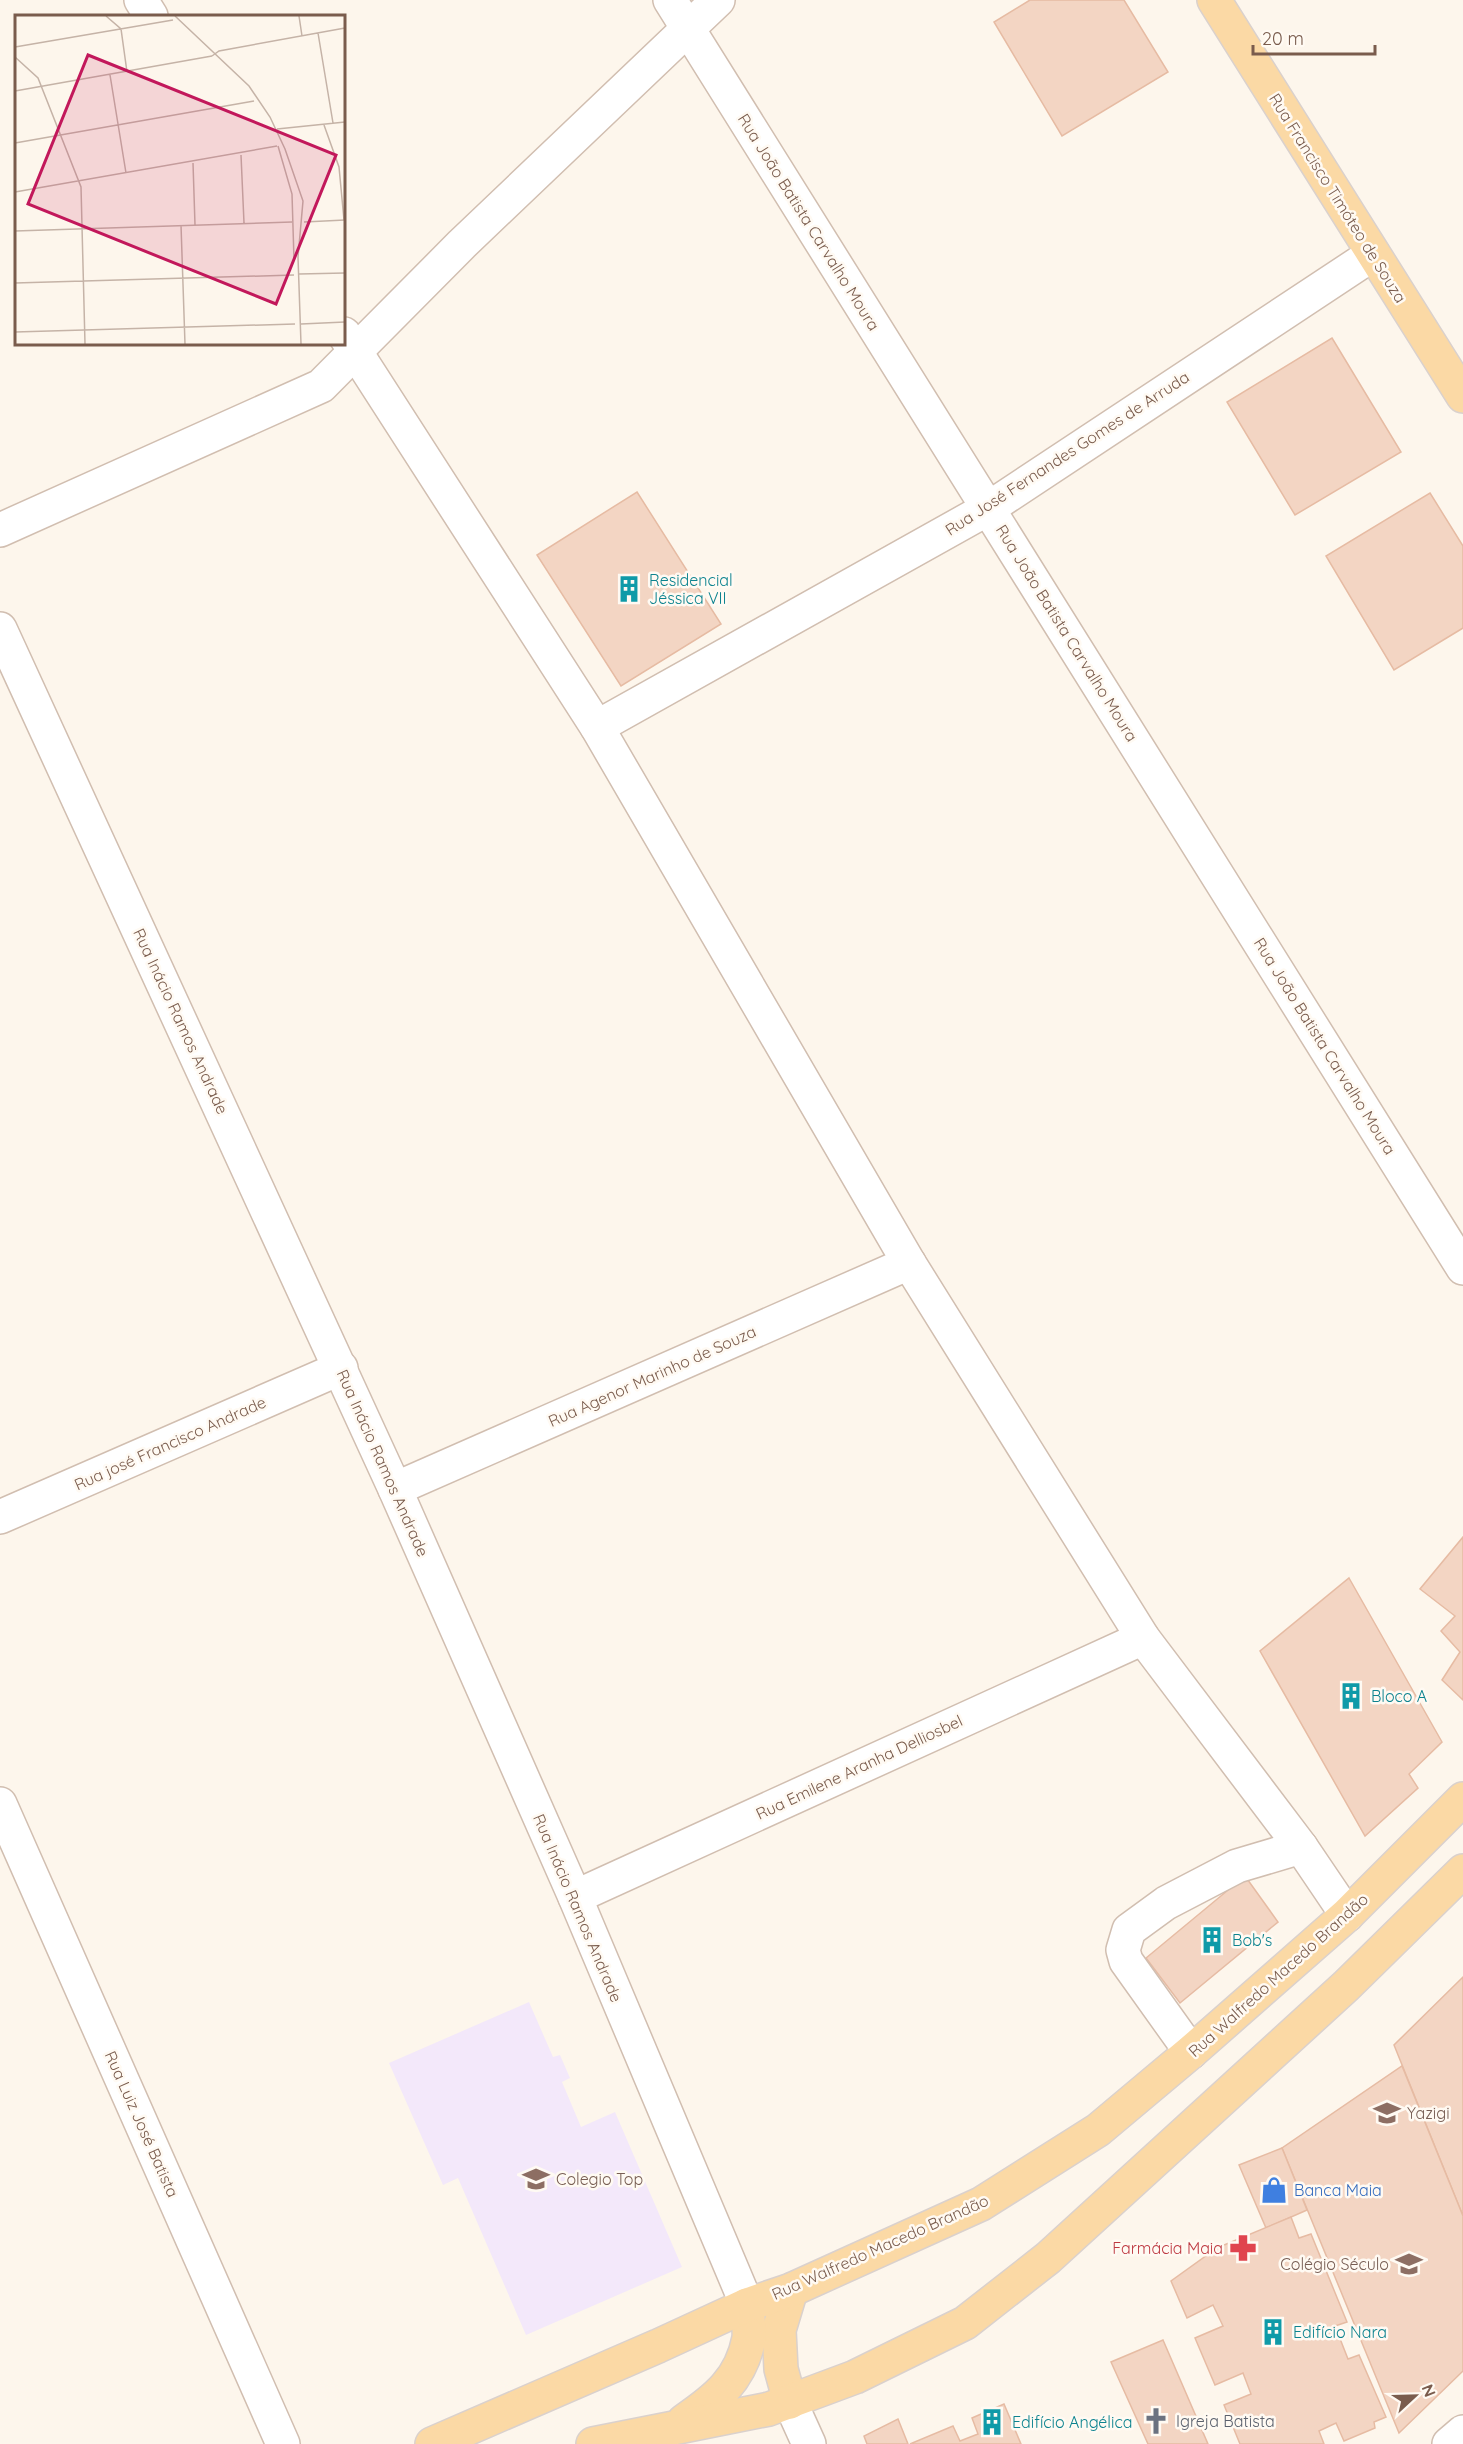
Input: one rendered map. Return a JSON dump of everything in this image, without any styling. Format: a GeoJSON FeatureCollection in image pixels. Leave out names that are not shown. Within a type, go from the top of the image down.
{"type":"FeatureCollection","features":[{"type":"Feature","properties":{"kind":"main road","name":"Rua Francisco Timóteo de Souza"},"geometry":{"type":"LineString","coordinates":[[1214,0],[1373,254],[1461,389]]}},
{"type":"Feature","properties":{"kind":"main road","name":"Rua Walfredo Macedo Brandão"},"geometry":{"type":"LineString","coordinates":[[432,2444],[747,2305],[791,2290],[981,2204],[1098,2130],[1347,1915],[1463,1800]]}},
{"type":"Feature","properties":{"kind":"main road"},"geometry":{"type":"LineString","coordinates":[[593,2444],[769,2409],[855,2377],[965,2323],[1048,2259],[1346,1986],[1463,1871]]}},
{"type":"Feature","properties":{"kind":"main road"},"geometry":{"type":"LineString","coordinates":[[790,2402],[781,2369],[779,2330],[791,2290]]}},
{"type":"Feature","properties":{"kind":"main road"},"geometry":{"type":"LineString","coordinates":[[677,2426],[717,2398],[737,2371],[749,2337],[747,2305]]}},
{"type":"Feature","properties":{"kind":"street"},"geometry":{"type":"LineString","coordinates":[[141,0],[150,15]]}},
{"type":"Feature","properties":{"kind":"street","name":"Rua João Batista Carvalho Moura"},"geometry":{"type":"LineString","coordinates":[[670,0],[1463,1268]]}},
{"type":"Feature","properties":{"kind":"street"},"geometry":{"type":"LineString","coordinates":[[0,530],[321,386],[349,343],[470,236],[718,0]]}},
{"type":"Feature","properties":{"kind":"street","name":"Rua José Fernandes Gomes de Arruda"},"geometry":{"type":"LineString","coordinates":[[597,727],[989,507],[1373,254]]}},
{"type":"Feature","properties":{"kind":"street"},"geometry":{"type":"LineString","coordinates":[[349,343],[597,727],[909,1263],[1143,1638],[1301,1847],[1347,1915]]}},
{"type":"Feature","properties":{"kind":"street","name":"Rua Inácio Ramos Andrade"},"geometry":{"type":"LineString","coordinates":[[0,629],[341,1368],[575,1897],[747,2305]]}},
{"type":"Feature","properties":{"kind":"street","name":"Rua Agenor Marinho de Souza"},"geometry":{"type":"LineString","coordinates":[[394,1489],[909,1263]]}},
{"type":"Feature","properties":{"kind":"street","name":"Rua josé Francisco Andrade"},"geometry":{"type":"LineString","coordinates":[[0,1517],[341,1368]]}},
{"type":"Feature","properties":{"kind":"street","name":"Rua Emilene Aranha Delliosbel"},"geometry":{"type":"LineString","coordinates":[[575,1897],[1143,1638]]}},
{"type":"Feature","properties":{"kind":"street","name":"Rua Luiz José Batista"},"geometry":{"type":"LineString","coordinates":[[0,1804],[283,2444]]}},
{"type":"Feature","properties":{"kind":"street"},"geometry":{"type":"LineString","coordinates":[[1191,2052],[1126,1961],[1123,1950],[1129,1930],[1166,1903],[1237,1866],[1301,1847]]}},
{"type":"Feature","properties":{"kind":"street"},"geometry":{"type":"LineString","coordinates":[[790,2402],[809,2444]]}},
{"type":"Feature","properties":{"kind":"street"},"geometry":{"type":"LineString","coordinates":[[1449,2444],[1463,2432]]}},
{"type":"Feature","properties":{"kind":"shaded area"},"geometry":{"type":"Polygon","coordinates":[[[529,2002],[553,2057],[560,2055],[570,2078],[562,2082],[581,2127],[615,2112],[682,2267],[526,2335],[458,2178],[443,2185],[389,2063],[529,2002]]]}},
{"type":"Feature","properties":{"kind":"building"},"geometry":{"type":"Polygon","coordinates":[[[1030,0],[1124,0],[1168,72],[1062,136],[994,22],[1030,0]]]}},
{"type":"Feature","properties":{"kind":"building"},"geometry":{"type":"Polygon","coordinates":[[[1332,338],[1401,452],[1295,515],[1227,402],[1332,338]]]}},
{"type":"Feature","properties":{"kind":"building","name":"Residencial Jéssica VII"},"geometry":{"type":"Polygon","coordinates":[[[637,492],[721,624],[621,686],[537,555],[637,492]]]}},
{"type":"Feature","properties":{"kind":"building"},"geometry":{"type":"Polygon","coordinates":[[[1430,493],[1463,546],[1463,628],[1394,670],[1326,556],[1430,493]]]}},
{"type":"Feature","properties":{"kind":"building"},"geometry":{"type":"Polygon","coordinates":[[[1463,1537],[1463,1700],[1442,1680],[1460,1652],[1441,1631],[1455,1616],[1420,1589],[1463,1537]]]}},
{"type":"Feature","properties":{"kind":"building","name":"Bloco A"},"geometry":{"type":"Polygon","coordinates":[[[1349,1578],[1442,1742],[1409,1774],[1418,1788],[1365,1836],[1260,1651],[1349,1578]]]}},
{"type":"Feature","properties":{"kind":"building","name":"Bob's"},"geometry":{"type":"Polygon","coordinates":[[[1245,1876],[1278,1922],[1180,2003],[1146,1958],[1245,1876]]]}},
{"type":"Feature","properties":{"kind":"building"},"geometry":{"type":"Polygon","coordinates":[[[1463,1977],[1463,2216],[1394,2045],[1463,1977]]]}},
{"type":"Feature","properties":{"kind":"building"},"geometry":{"type":"Polygon","coordinates":[[[1402,2066],[1463,2216],[1463,2371],[1399,2433],[1282,2148],[1402,2066]]]}},
{"type":"Feature","properties":{"kind":"building"},"geometry":{"type":"Polygon","coordinates":[[[1282,2148],[1307,2210],[1266,2228],[1239,2165],[1282,2148]]]}},
{"type":"Feature","properties":{"kind":"building","name":"Edifício Nara"},"geometry":{"type":"Polygon","coordinates":[[[1291,2217],[1299,2238],[1311,2234],[1347,2322],[1335,2326],[1348,2359],[1359,2355],[1386,2417],[1374,2422],[1375,2428],[1344,2441],[1336,2423],[1319,2431],[1324,2444],[1240,2444],[1224,2405],[1251,2394],[1243,2373],[1215,2385],[1195,2338],[1223,2326],[1213,2305],[1187,2318],[1171,2281],[1217,2248],[1291,2217]]]}},
{"type":"Feature","properties":{"kind":"building"},"geometry":{"type":"Polygon","coordinates":[[[1163,2340],[1208,2444],[1148,2444],[1111,2362],[1163,2340]]]}},
{"type":"Feature","properties":{"kind":"building","name":"Edifício Angélica"},"geometry":{"type":"Polygon","coordinates":[[[1004,2404],[1021,2444],[910,2444],[953,2426],[960,2441],[978,2434],[972,2418],[1004,2404]]]}},
{"type":"Feature","properties":{"kind":"building"},"geometry":{"type":"Polygon","coordinates":[[[898,2419],[908,2444],[867,2444],[864,2436],[898,2419]]]}},
{"type":"Feature","properties":{"kind":"place","name":"Residencial Jéssica VII"},"geometry":{"type":"Point","coordinates":[629,589]}},
{"type":"Feature","properties":{"kind":"place","name":"Bloco A"},"geometry":{"type":"Point","coordinates":[1351,1696]}},
{"type":"Feature","properties":{"kind":"place","name":"Bob's"},"geometry":{"type":"Point","coordinates":[1212,1940]}},
{"type":"Feature","properties":{"kind":"place","name":"Yazigi"},"geometry":{"type":"Point","coordinates":[1387,2113]}},
{"type":"Feature","properties":{"kind":"place","name":"Colegio Top"},"geometry":{"type":"Point","coordinates":[536,2179]}},
{"type":"Feature","properties":{"kind":"place","name":"Banca Maia"},"geometry":{"type":"Point","coordinates":[1274,2190]}},
{"type":"Feature","properties":{"kind":"place","name":"Farmácia Maia"},"geometry":{"type":"Point","coordinates":[1243,2248]}},
{"type":"Feature","properties":{"kind":"place","name":"Colégio Século"},"geometry":{"type":"Point","coordinates":[1409,2264]}},
{"type":"Feature","properties":{"kind":"place","name":"Edifício Nara"},"geometry":{"type":"Point","coordinates":[1273,2332]}},
{"type":"Feature","properties":{"kind":"place","name":"Igreja Batista"},"geometry":{"type":"Point","coordinates":[1156,2421]}},
{"type":"Feature","properties":{"kind":"place","name":"Edifício Angélica"},"geometry":{"type":"Point","coordinates":[992,2422]}}]}
